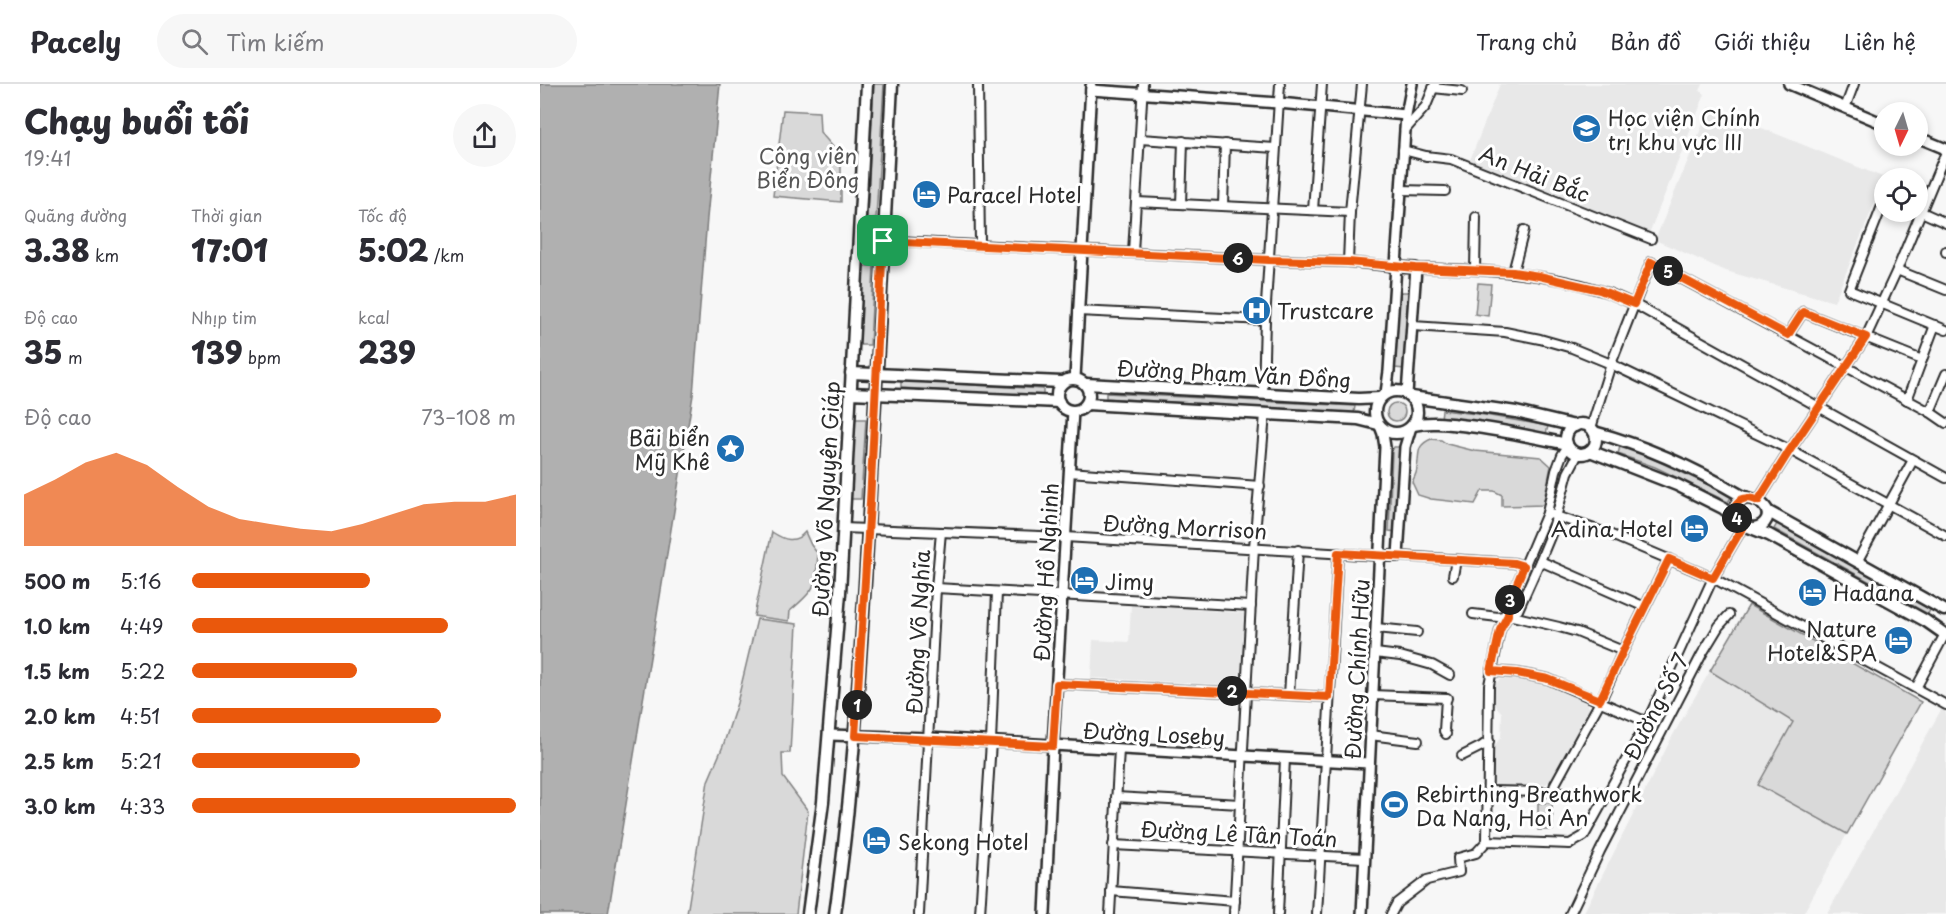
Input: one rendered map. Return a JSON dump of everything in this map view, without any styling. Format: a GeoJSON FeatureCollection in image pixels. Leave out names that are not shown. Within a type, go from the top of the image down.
{"type":"FeatureCollection","features":[{"type":"Feature","properties":{"kind":"main road","name":"Đường Võ Nguyên Giáp"},"geometry":{"type":"LineString","coordinates":[[808,914],[830,735],[840,593],[867,84]]}},
{"type":"Feature","properties":{"kind":"main road","name":"Đường Võ Nguyên Giáp"},"geometry":{"type":"LineString","coordinates":[[835,914],[845,845],[855,736],[892,84]]}},
{"type":"Feature","properties":{"kind":"main road"},"geometry":{"type":"LineString","coordinates":[[851,373],[1062,382],[1075,378],[1086,384],[1090,392],[1087,404],[1083,408],[1073,411],[1062,407],[1058,390],[1062,382]]}},
{"type":"Feature","properties":{"kind":"main road","name":"Đường Phạm Văn Đồng"},"geometry":{"type":"LineString","coordinates":[[1086,384],[1359,399],[1383,395]]}},
{"type":"Feature","properties":{"kind":"main road"},"geometry":{"type":"LineString","coordinates":[[1409,395],[1417,405],[1418,411],[1412,426],[1407,431],[1395,433],[1384,430],[1379,425],[1375,408],[1383,395],[1396,391],[1586,427],[1653,452],[1732,489],[1746,498],[1758,501],[1767,511],[1945,610]]}},
{"type":"Feature","properties":{"kind":"main road"},"geometry":{"type":"LineString","coordinates":[[850,393],[1059,402]]}},
{"type":"Feature","properties":{"kind":"main road","name":"Đường Phạm Văn Đồng"},"geometry":{"type":"LineString","coordinates":[[1087,404],[1358,419],[1379,425]]}},
{"type":"Feature","properties":{"kind":"main road"},"geometry":{"type":"LineString","coordinates":[[1412,426],[1429,422],[1503,430],[1568,445],[1578,453],[1590,452],[1677,485],[1723,508],[1745,524],[1942,632]]}},
{"type":"Feature","properties":{"kind":"main road"},"geometry":{"type":"LineString","coordinates":[[1568,445],[1568,433],[1586,427]]}},
{"type":"Feature","properties":{"kind":"main road"},"geometry":{"type":"LineString","coordinates":[[1586,427],[1596,442],[1590,452]]}},
{"type":"Feature","properties":{"kind":"main road"},"geometry":{"type":"LineString","coordinates":[[1745,524],[1735,510],[1742,499],[1746,498]]}},
{"type":"Feature","properties":{"kind":"main road"},"geometry":{"type":"LineString","coordinates":[[1745,524],[1763,525],[1766,522],[1767,511]]}},
{"type":"Feature","properties":{"kind":"main road"},"geometry":{"type":"LineString","coordinates":[[1942,632],[1935,618],[1937,614],[1945,610]]}},
{"type":"Feature","properties":{"kind":"street"},"geometry":{"type":"LineString","coordinates":[[978,84],[980,245]]}},
{"type":"Feature","properties":{"kind":"street"},"geometry":{"type":"LineString","coordinates":[[1263,394],[1265,320],[1280,84]]}},
{"type":"Feature","properties":{"kind":"street"},"geometry":{"type":"LineString","coordinates":[[1313,210],[1322,84]]}},
{"type":"Feature","properties":{"kind":"street"},"geometry":{"type":"LineString","coordinates":[[1348,262],[1350,212],[1362,84]]}},
{"type":"Feature","properties":{"kind":"street"},"geometry":{"type":"LineString","coordinates":[[1383,395],[1406,116],[1412,84]]}},
{"type":"Feature","properties":{"kind":"street"},"geometry":{"type":"LineString","coordinates":[[1790,84],[1874,120]]}},
{"type":"Feature","properties":{"kind":"street"},"geometry":{"type":"LineString","coordinates":[[1845,108],[1854,84]]}},
{"type":"Feature","properties":{"kind":"street"},"geometry":{"type":"LineString","coordinates":[[1405,130],[1425,106],[1434,86],[1462,91]]}},
{"type":"Feature","properties":{"kind":"street"},"geometry":{"type":"LineString","coordinates":[[1075,378],[1091,87],[1143,88],[1406,116]]}},
{"type":"Feature","properties":{"kind":"street"},"geometry":{"type":"LineString","coordinates":[[1133,252],[1143,88]]}},
{"type":"Feature","properties":{"kind":"street"},"geometry":{"type":"LineString","coordinates":[[1140,139],[1275,148]]}},
{"type":"Feature","properties":{"kind":"street"},"geometry":{"type":"LineString","coordinates":[[1181,204],[1183,141]]}},
{"type":"Feature","properties":{"kind":"street"},"geometry":{"type":"LineString","coordinates":[[1928,142],[1946,151],[1928,191]]}},
{"type":"Feature","properties":{"kind":"street"},"geometry":{"type":"LineString","coordinates":[[1223,205],[1225,144]]}},
{"type":"Feature","properties":{"kind":"street","name":"An Hải Bắc"},"geometry":{"type":"LineString","coordinates":[[1404,150],[1451,159],[1651,238]]}},
{"type":"Feature","properties":{"kind":"street"},"geometry":{"type":"LineString","coordinates":[[1401,190],[1444,191]]}},
{"type":"Feature","properties":{"kind":"street"},"geometry":{"type":"LineString","coordinates":[[1137,202],[1350,212]]}},
{"type":"Feature","properties":{"kind":"street"},"geometry":{"type":"LineString","coordinates":[[1928,215],[1946,224]]}},
{"type":"Feature","properties":{"kind":"street"},"geometry":{"type":"LineString","coordinates":[[1475,270],[1476,217]]}},
{"type":"Feature","properties":{"kind":"street"},"geometry":{"type":"LineString","coordinates":[[1876,222],[1849,290],[1946,330]]}},
{"type":"Feature","properties":{"kind":"street"},"geometry":{"type":"LineString","coordinates":[[1758,501],[1866,337],[1897,270],[1915,222]]}},
{"type":"Feature","properties":{"kind":"street"},"geometry":{"type":"LineString","coordinates":[[1513,272],[1524,230]]}},
{"type":"Feature","properties":{"kind":"street"},"geometry":{"type":"LineString","coordinates":[[858,239],[1348,262],[1395,267],[1513,272],[1547,277],[1600,290],[1634,304],[1946,478]]}},
{"type":"Feature","properties":{"kind":"street"},"geometry":{"type":"LineString","coordinates":[[1586,427],[1595,416],[1611,364],[1651,262],[1930,412],[1946,423]]}},
{"type":"Feature","properties":{"kind":"street"},"geometry":{"type":"LineString","coordinates":[[1409,395],[1416,268]]}},
{"type":"Feature","properties":{"kind":"street"},"geometry":{"type":"LineString","coordinates":[[1897,270],[1946,291]]}},
{"type":"Feature","properties":{"kind":"street"},"geometry":{"type":"LineString","coordinates":[[1078,311],[1265,320]]}},
{"type":"Feature","properties":{"kind":"street"},"geometry":{"type":"LineString","coordinates":[[1788,335],[1803,312],[1922,360]]}},
{"type":"Feature","properties":{"kind":"street"},"geometry":{"type":"LineString","coordinates":[[1907,400],[1935,325]]}},
{"type":"Feature","properties":{"kind":"street"},"geometry":{"type":"LineString","coordinates":[[1413,326],[1505,332],[1572,348],[1611,364],[1790,450],[1946,536]]}},
{"type":"Feature","properties":{"kind":"street"},"geometry":{"type":"LineString","coordinates":[[1930,412],[1946,374]]}},
{"type":"Feature","properties":{"kind":"street","name":"Đường Hồ Nghinh"},"geometry":{"type":"LineString","coordinates":[[1045,914],[1073,411]]}},
{"type":"Feature","properties":{"kind":"street"},"geometry":{"type":"LineString","coordinates":[[1234,914],[1254,547],[1265,414]]}},
{"type":"Feature","properties":{"kind":"street","name":"Đường Chính Hữu"},"geometry":{"type":"LineString","coordinates":[[1362,914],[1385,447],[1379,425]]}},
{"type":"Feature","properties":{"kind":"street"},"geometry":{"type":"LineString","coordinates":[[1398,556],[1405,447],[1412,426]]}},
{"type":"Feature","properties":{"kind":"street"},"geometry":{"type":"LineString","coordinates":[[1391,914],[1397,903],[1427,880],[1459,872],[1458,858],[1476,853],[1487,841],[1491,671],[1500,630],[1508,615],[1508,605],[1547,513],[1556,471],[1568,445]]}},
{"type":"Feature","properties":{"kind":"street"},"geometry":{"type":"LineString","coordinates":[[1473,614],[1498,617],[1518,610],[1552,532],[1568,473],[1578,453]]}},
{"type":"Feature","properties":{"kind":"street"},"geometry":{"type":"LineString","coordinates":[[1858,560],[1913,460]]}},
{"type":"Feature","properties":{"kind":"street"},"geometry":{"type":"LineString","coordinates":[[1069,472],[1260,486]]}},
{"type":"Feature","properties":{"kind":"street"},"geometry":{"type":"LineString","coordinates":[[1547,513],[1609,534],[1713,578],[1946,705]]}},
{"type":"Feature","properties":{"kind":"street"},"geometry":{"type":"LineString","coordinates":[[1487,841],[1570,844],[1584,836],[1647,722],[1713,578],[1745,524]]}},
{"type":"Feature","properties":{"kind":"street","name":"Đường Morrison"},"geometry":{"type":"LineString","coordinates":[[843,528],[1254,547],[1514,563],[1524,566]]}},
{"type":"Feature","properties":{"kind":"street","name":"Đường Võ Nghĩa"},"geometry":{"type":"LineString","coordinates":[[919,914],[941,532]]}},
{"type":"Feature","properties":{"kind":"street"},"geometry":{"type":"LineString","coordinates":[[1289,695],[1298,550]]}},
{"type":"Feature","properties":{"kind":"street"},"geometry":{"type":"LineString","coordinates":[[1317,914],[1338,553]]}},
{"type":"Feature","properties":{"kind":"street"},"geometry":{"type":"LineString","coordinates":[[1553,791],[1669,559]]}},
{"type":"Feature","properties":{"kind":"street"},"geometry":{"type":"LineString","coordinates":[[1453,576],[1456,560]]}},
{"type":"Feature","properties":{"kind":"street"},"geometry":{"type":"LineString","coordinates":[[1540,561],[1645,607]]}},
{"type":"Feature","properties":{"kind":"street"},"geometry":{"type":"LineString","coordinates":[[936,588],[1251,606]]}},
{"type":"Feature","properties":{"kind":"street"},"geometry":{"type":"LineString","coordinates":[[980,914],[991,742],[997,592]]}},
{"type":"Feature","properties":{"kind":"street"},"geometry":{"type":"LineString","coordinates":[[1508,615],[1577,632],[1623,651]]}},
{"type":"Feature","properties":{"kind":"street","name":"Đường Số 7"},"geometry":{"type":"LineString","coordinates":[[1570,914],[1605,841],[1702,654],[1719,626],[1730,615]]}},
{"type":"Feature","properties":{"kind":"street"},"geometry":{"type":"LineString","coordinates":[[1376,628],[1417,632]]}},
{"type":"Feature","properties":{"kind":"street"},"geometry":{"type":"LineString","coordinates":[[1916,688],[1942,632]]}},
{"type":"Feature","properties":{"kind":"street"},"geometry":{"type":"LineString","coordinates":[[1375,653],[1400,656],[1431,665],[1450,675]]}},
{"type":"Feature","properties":{"kind":"street"},"geometry":{"type":"LineString","coordinates":[[1491,671],[1548,679],[1647,722]]}},
{"type":"Feature","properties":{"kind":"street"},"geometry":{"type":"LineString","coordinates":[[1057,684],[1329,697]]}},
{"type":"Feature","properties":{"kind":"street"},"geometry":{"type":"LineString","coordinates":[[1372,695],[1446,698],[1444,731],[1446,734]]}},
{"type":"Feature","properties":{"kind":"street","name":"Đường Loseby"},"geometry":{"type":"LineString","coordinates":[[830,735],[929,738],[1368,763]]}},
{"type":"Feature","properties":{"kind":"street"},"geometry":{"type":"LineString","coordinates":[[1370,735],[1418,741]]}},
{"type":"Feature","properties":{"kind":"street"},"geometry":{"type":"LineString","coordinates":[[1462,756],[1489,741]]}},
{"type":"Feature","properties":{"kind":"street"},"geometry":{"type":"LineString","coordinates":[[1110,914],[1119,748]]}},
{"type":"Feature","properties":{"kind":"street"},"geometry":{"type":"LineString","coordinates":[[1278,914],[1285,758]]}},
{"type":"Feature","properties":{"kind":"street"},"geometry":{"type":"LineString","coordinates":[[1488,791],[1608,793]]}},
{"type":"Feature","properties":{"kind":"street"},"geometry":{"type":"LineString","coordinates":[[1116,797],[1240,804]]}},
{"type":"Feature","properties":{"kind":"street","name":"Đường Lê Tân Toán"},"geometry":{"type":"LineString","coordinates":[[1113,845],[1364,858]]}},
{"type":"Feature","properties":{"kind":"street"},"geometry":{"type":"LineString","coordinates":[[1111,891],[1235,901]]}},
{"type":"Feature","properties":{"kind":"shaded area"},"geometry":{"type":"Polygon","coordinates":[[[540,84],[720,84],[693,395],[608,914],[540,914],[540,84]]]}},
{"type":"Feature","properties":{"kind":"shaded area","name":"Học viện Chính trị khu vực III"},"geometry":{"type":"Polygon","coordinates":[[[1500,84],[1703,84],[1700,91],[1705,94],[1648,236],[1468,165],[1500,84]]]}},
{"type":"Feature","properties":{"kind":"shaded area"},"geometry":{"type":"Polygon","coordinates":[[[1710,107],[1874,174],[1874,205],[1834,302],[1726,271],[1655,240],[1710,107]]]}},
{"type":"Feature","properties":{"kind":"shaded area"},"geometry":{"type":"Polygon","coordinates":[[[1131,605],[1244,613],[1240,686],[1091,678],[1093,640],[1129,642],[1131,605]]]}},
{"type":"Feature","properties":{"kind":"shaded area"},"geometry":{"type":"Polygon","coordinates":[[[1710,671],[1793,722],[1758,785],[1847,834],[1803,914],[1583,914],[1673,735],[1710,671]]]}},
{"type":"Feature","properties":{"kind":"shaded area"},"geometry":{"type":"Polygon","coordinates":[[[1502,677],[1530,681],[1559,689],[1587,703],[1590,709],[1552,779],[1546,784],[1497,786],[1491,781],[1493,748],[1501,737],[1502,713],[1494,704],[1495,684],[1502,677]]]}},
{"type":"Feature","properties":{"kind":"shaded area"},"geometry":{"type":"Polygon","coordinates":[[[1942,708],[1946,710],[1946,914],[1827,914],[1942,708]]]}},
{"type":"Feature","properties":{"kind":"green space"},"geometry":{"type":"Polygon","coordinates":[[[874,84],[884,84],[876,217],[871,220],[867,217],[874,84]]]}},
{"type":"Feature","properties":{"kind":"green space","name":"Công viên Biển Đông"},"geometry":{"type":"Polygon","coordinates":[[[783,110],[819,112],[820,132],[841,156],[841,202],[773,196],[783,110]]]}},
{"type":"Feature","properties":{"kind":"green space"},"geometry":{"type":"Polygon","coordinates":[[[864,266],[874,266],[870,345],[859,345],[864,266]]]}},
{"type":"Feature","properties":{"kind":"green space"},"geometry":{"type":"Polygon","coordinates":[[[1478,283],[1491,284],[1488,316],[1475,314],[1478,283]]]}},
{"type":"Feature","properties":{"kind":"green space"},"geometry":{"type":"Polygon","coordinates":[[[1400,292],[1410,292],[1405,369],[1395,368],[1400,292]]]}},
{"type":"Feature","properties":{"kind":"green space"},"geometry":{"type":"Polygon","coordinates":[[[901,381],[1043,389],[1043,396],[901,388],[901,381]]]}},
{"type":"Feature","properties":{"kind":"green space"},"geometry":{"type":"Polygon","coordinates":[[[1106,393],[1355,406],[1354,413],[1106,398],[1106,393]]]}},
{"type":"Feature","properties":{"kind":"green space"},"geometry":{"type":"Polygon","coordinates":[[[1396,403],[1402,406],[1405,412],[1402,418],[1396,421],[1390,418],[1387,412],[1390,406],[1396,403]]]}},
{"type":"Feature","properties":{"kind":"green space"},"geometry":{"type":"Polygon","coordinates":[[[1442,410],[1548,426],[1546,434],[1480,422],[1441,418],[1442,410]]]}},
{"type":"Feature","properties":{"kind":"green space"},"geometry":{"type":"Polygon","coordinates":[[[855,419],[866,419],[861,499],[851,499],[855,419]]]}},
{"type":"Feature","properties":{"kind":"green space"},"geometry":{"type":"Polygon","coordinates":[[[1431,439],[1475,451],[1541,457],[1551,466],[1543,505],[1502,506],[1502,495],[1494,491],[1482,491],[1475,504],[1431,499],[1418,495],[1412,482],[1419,451],[1422,445],[1431,439]]]}},
{"type":"Feature","properties":{"kind":"green space"},"geometry":{"type":"Polygon","coordinates":[[[1620,446],[1645,455],[1732,496],[1728,502],[1655,467],[1618,454],[1620,446]]]}},
{"type":"Feature","properties":{"kind":"green space"},"geometry":{"type":"Polygon","coordinates":[[[1394,447],[1403,449],[1398,532],[1389,531],[1394,447]]]}},
{"type":"Feature","properties":{"kind":"green space"},"geometry":{"type":"Polygon","coordinates":[[[1778,522],[1931,608],[1928,614],[1774,529],[1778,522]]]}},
{"type":"Feature","properties":{"kind":"green space"},"geometry":{"type":"Polygon","coordinates":[[[772,532],[789,540],[805,532],[818,554],[813,587],[790,611],[789,621],[754,616],[772,532]]]}},
{"type":"Feature","properties":{"kind":"green space"},"geometry":{"type":"Polygon","coordinates":[[[1749,605],[1921,702],[1847,834],[1758,785],[1793,722],[1710,671],[1749,605]]]}},
{"type":"Feature","properties":{"kind":"green space"},"geometry":{"type":"Polygon","coordinates":[[[757,619],[797,624],[790,753],[782,753],[783,777],[808,811],[796,914],[687,914],[708,781],[723,746],[737,703],[757,619]]]}},
{"type":"Feature","properties":{"kind":"green space"},"geometry":{"type":"Polygon","coordinates":[[[1538,803],[1552,803],[1553,830],[1538,830],[1538,803]]]}},
{"type":"Feature","properties":{"kind":"place","name":"Học viện Chính trị khu vực III"},"geometry":{"type":"Point","coordinates":[1587,129]}},
{"type":"Feature","properties":{"kind":"place","name":"Paracel Hotel"},"geometry":{"type":"Point","coordinates":[926,194]}},
{"type":"Feature","properties":{"kind":"place","name":"Trustcare"},"geometry":{"type":"Point","coordinates":[1256,310]}},
{"type":"Feature","properties":{"kind":"place","name":"Bãi biển Mỹ Khê"},"geometry":{"type":"Point","coordinates":[731,449]}},
{"type":"Feature","properties":{"kind":"place","name":"Adina Hotel"},"geometry":{"type":"Point","coordinates":[1694,528]}},
{"type":"Feature","properties":{"kind":"place","name":"Jimy"},"geometry":{"type":"Point","coordinates":[1084,581]}},
{"type":"Feature","properties":{"kind":"place","name":"Hadana"},"geometry":{"type":"Point","coordinates":[1812,592]}},
{"type":"Feature","properties":{"kind":"place","name":"Nature Hotel&SPA"},"geometry":{"type":"Point","coordinates":[1898,640]}},
{"type":"Feature","properties":{"kind":"place","name":"Rebirthing Breathwork Da Nang, Hoi An"},"geometry":{"type":"Point","coordinates":[1395,805]}},
{"type":"Feature","properties":{"kind":"place","name":"Sekong Hotel"},"geometry":{"type":"Point","coordinates":[877,841]}},
{"type":"Feature","properties":{"kind":"route"},"geometry":{"type":"LineString","coordinates":[[883,241],[1348,262],[1395,267],[1513,272],[1600,290],[1634,304],[1651,262],[1788,335],[1803,312],[1866,337],[1758,501],[1746,498],[1738,502],[1735,514],[1744,525],[1713,578],[1669,559],[1600,700],[1548,679],[1491,671],[1500,630],[1508,615],[1508,605],[1524,566],[1514,563],[1338,553],[1329,697],[1057,684],[1053,746],[855,736],[870,503],[883,241]]}}]}
